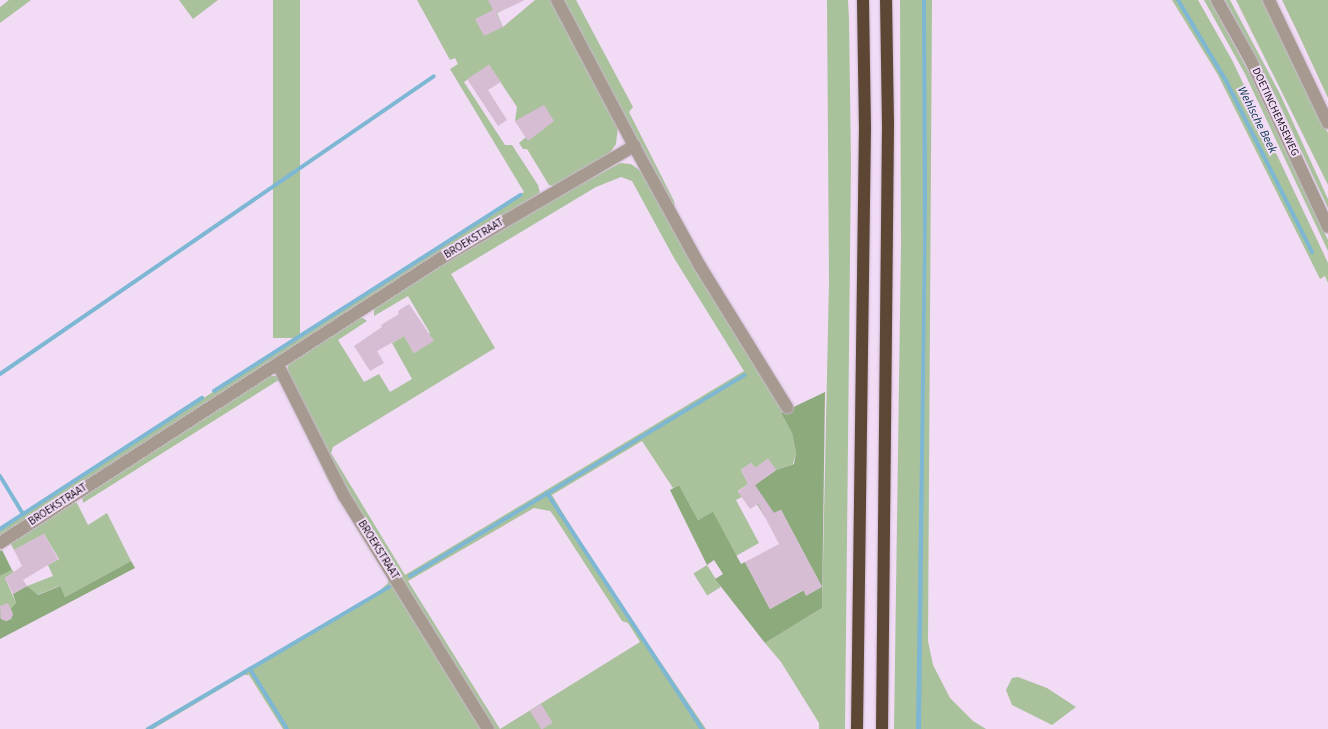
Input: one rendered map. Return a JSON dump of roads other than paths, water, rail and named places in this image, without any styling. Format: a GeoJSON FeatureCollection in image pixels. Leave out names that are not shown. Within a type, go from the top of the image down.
{"type":"FeatureCollection","features":[{"type":"Feature","properties":{"kind":"highway"},"geometry":{"type":"LineString","coordinates":[[857,729],[865,129],[863,0]]}},
{"type":"Feature","properties":{"kind":"highway"},"geometry":{"type":"LineString","coordinates":[[882,729],[888,125],[886,0]]}},
{"type":"Feature","properties":{"kind":"street"},"geometry":{"type":"LineString","coordinates":[[557,0],[634,146],[704,272],[787,407]]}},
{"type":"Feature","properties":{"kind":"street","name":"DOETINCHEMSEWEG"},"geometry":{"type":"LineString","coordinates":[[1217,0],[1251,61],[1328,227]]}},
{"type":"Feature","properties":{"kind":"street"},"geometry":{"type":"LineString","coordinates":[[1269,0],[1328,124]]}},
{"type":"Feature","properties":{"kind":"street","name":"BROEKSTRAAT"},"geometry":{"type":"LineString","coordinates":[[0,542],[278,365],[446,255],[634,146]]}},
{"type":"Feature","properties":{"kind":"street","name":"BROEKSTRAAT"},"geometry":{"type":"LineString","coordinates":[[278,365],[344,496],[488,729]]}},
{"type":"Feature","properties":{"kind":"water"},"geometry":{"type":"Polygon","coordinates":[[[922,0],[926,0],[927,196],[921,729],[916,729],[923,247],[922,0]]]}},
{"type":"Feature","properties":{"kind":"waterway","name":"Wehlsche Beek"},"geometry":{"type":"LineString","coordinates":[[1178,0],[1225,79],[1312,252]]}},
{"type":"Feature","properties":{"kind":"waterway"},"geometry":{"type":"LineString","coordinates":[[0,374],[434,76]]}},
{"type":"Feature","properties":{"kind":"waterway"},"geometry":{"type":"LineString","coordinates":[[214,391],[521,195]]}},
{"type":"Feature","properties":{"kind":"waterway"},"geometry":{"type":"LineString","coordinates":[[410,576],[744,375]]}},
{"type":"Feature","properties":{"kind":"waterway"},"geometry":{"type":"LineString","coordinates":[[0,529],[202,398]]}},
{"type":"Feature","properties":{"kind":"waterway"},"geometry":{"type":"LineString","coordinates":[[0,476],[23,514]]}},
{"type":"Feature","properties":{"kind":"waterway"},"geometry":{"type":"LineString","coordinates":[[547,493],[702,729]]}},
{"type":"Feature","properties":{"kind":"waterway"},"geometry":{"type":"LineString","coordinates":[[148,729],[389,587]]}},
{"type":"Feature","properties":{"kind":"waterway"},"geometry":{"type":"LineString","coordinates":[[250,669],[287,729]]}}]}
